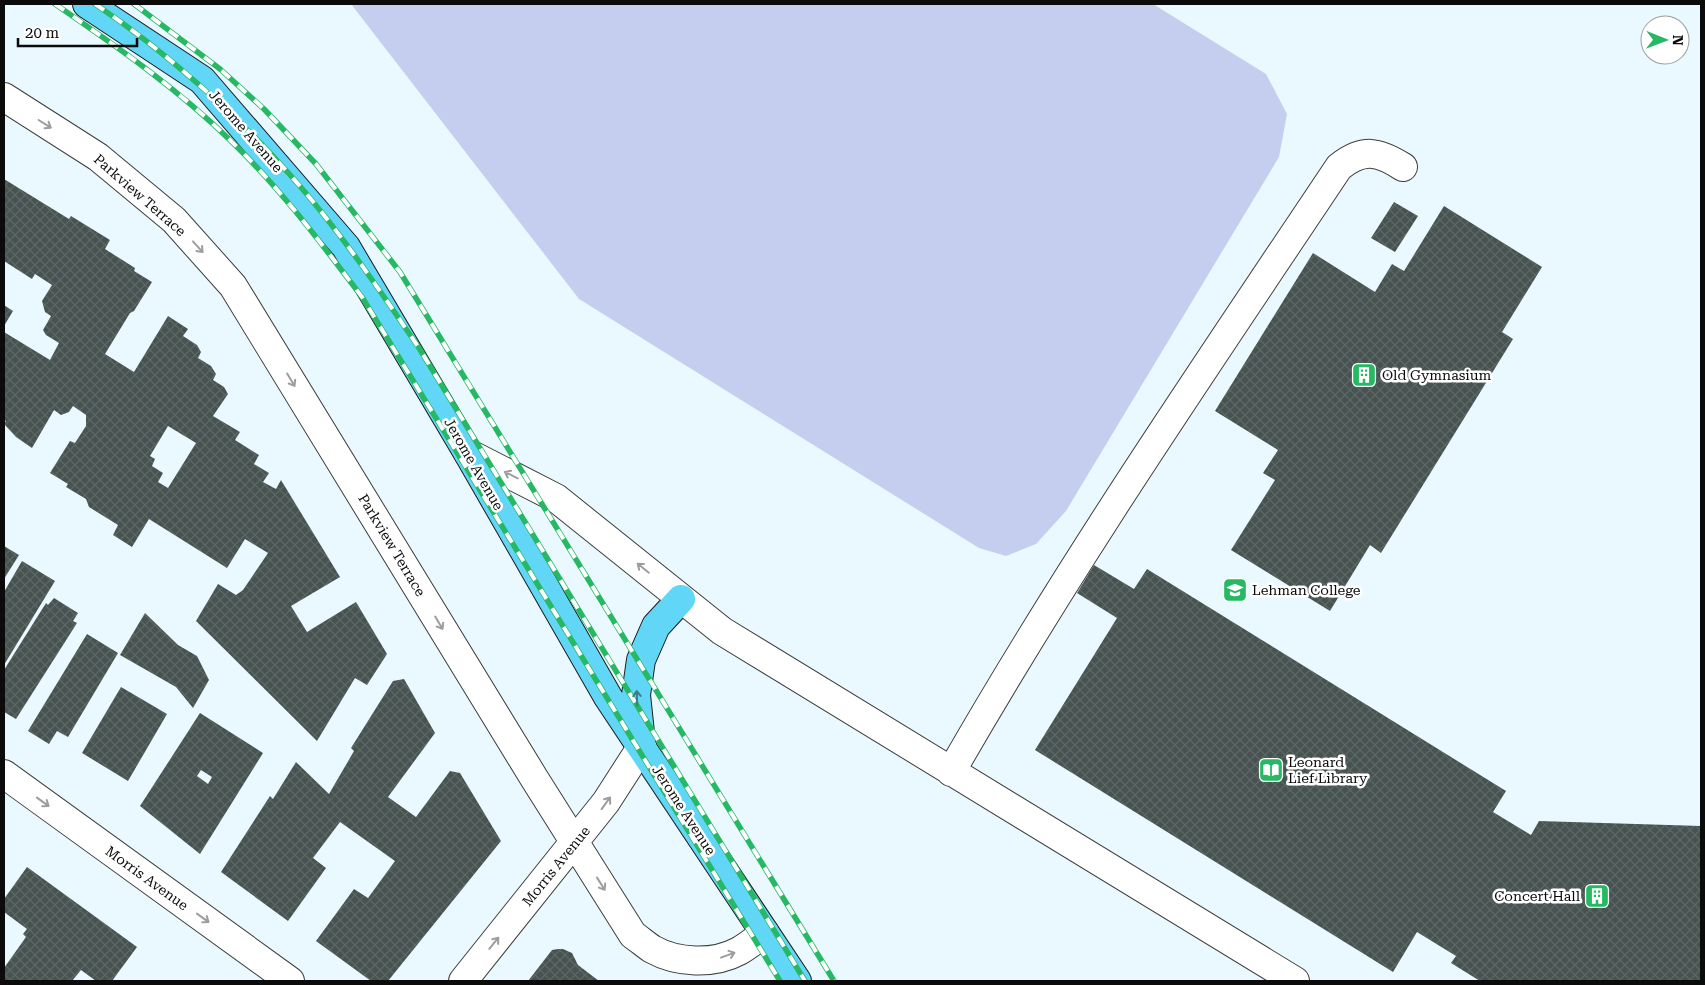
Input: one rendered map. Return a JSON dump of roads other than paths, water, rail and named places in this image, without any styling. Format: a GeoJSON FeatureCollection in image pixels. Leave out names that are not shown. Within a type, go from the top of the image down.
{"type":"FeatureCollection","features":[{"type":"Feature","properties":{"kind":"main road","name":"Jerome Avenue"},"geometry":{"type":"LineString","coordinates":[[87,4],[202,80],[346,247],[468,453],[608,697],[796,981]]}},
{"type":"Feature","properties":{"kind":"main road"},"geometry":{"type":"LineString","coordinates":[[642,746],[636,694],[641,660],[656,626],[681,599]]}},
{"type":"Feature","properties":{"kind":"street","name":"Parkview Terrace"},"geometry":{"type":"LineString","coordinates":[[4,98],[106,164],[174,220],[234,286],[633,935],[653,949],[672,957],[694,961],[717,959],[738,951],[765,933]]}},
{"type":"Feature","properties":{"kind":"street"},"geometry":{"type":"LineString","coordinates":[[951,772],[979,722],[1104,519],[1339,167],[1350,158],[1365,154],[1382,155],[1403,167]]}},
{"type":"Feature","properties":{"kind":"street"},"geometry":{"type":"LineString","coordinates":[[468,453],[556,498],[722,631],[1295,981]]}},
{"type":"Feature","properties":{"kind":"street","name":"Morris Avenue"},"geometry":{"type":"LineString","coordinates":[[463,981],[606,802],[642,746]]}},
{"type":"Feature","properties":{"kind":"street","name":"Morris Avenue"},"geometry":{"type":"LineString","coordinates":[[4,774],[290,981]]}},
{"type":"Feature","properties":{"kind":"railway"},"geometry":{"type":"LineString","coordinates":[[55,4],[124,52],[168,86],[231,141],[283,197],[362,297],[780,981]]}},
{"type":"Feature","properties":{"kind":"railway"},"geometry":{"type":"LineString","coordinates":[[95,4],[121,22],[199,84],[248,130],[309,197],[358,260],[419,348],[805,981]]}},
{"type":"Feature","properties":{"kind":"railway"},"geometry":{"type":"LineString","coordinates":[[134,4],[220,69],[264,109],[316,164],[400,272],[834,981]]}},
{"type":"Feature","properties":{"kind":"place","name":"Old Gymnasium"},"geometry":{"type":"Point","coordinates":[1364,375]}},
{"type":"Feature","properties":{"kind":"place","name":"Lehman College"},"geometry":{"type":"Point","coordinates":[1235,590]}},
{"type":"Feature","properties":{"kind":"place","name":"Leonard Lief Library"},"geometry":{"type":"Point","coordinates":[1271,770]}},
{"type":"Feature","properties":{"kind":"place","name":"Concert Hall"},"geometry":{"type":"Point","coordinates":[1597,896]}}]}
